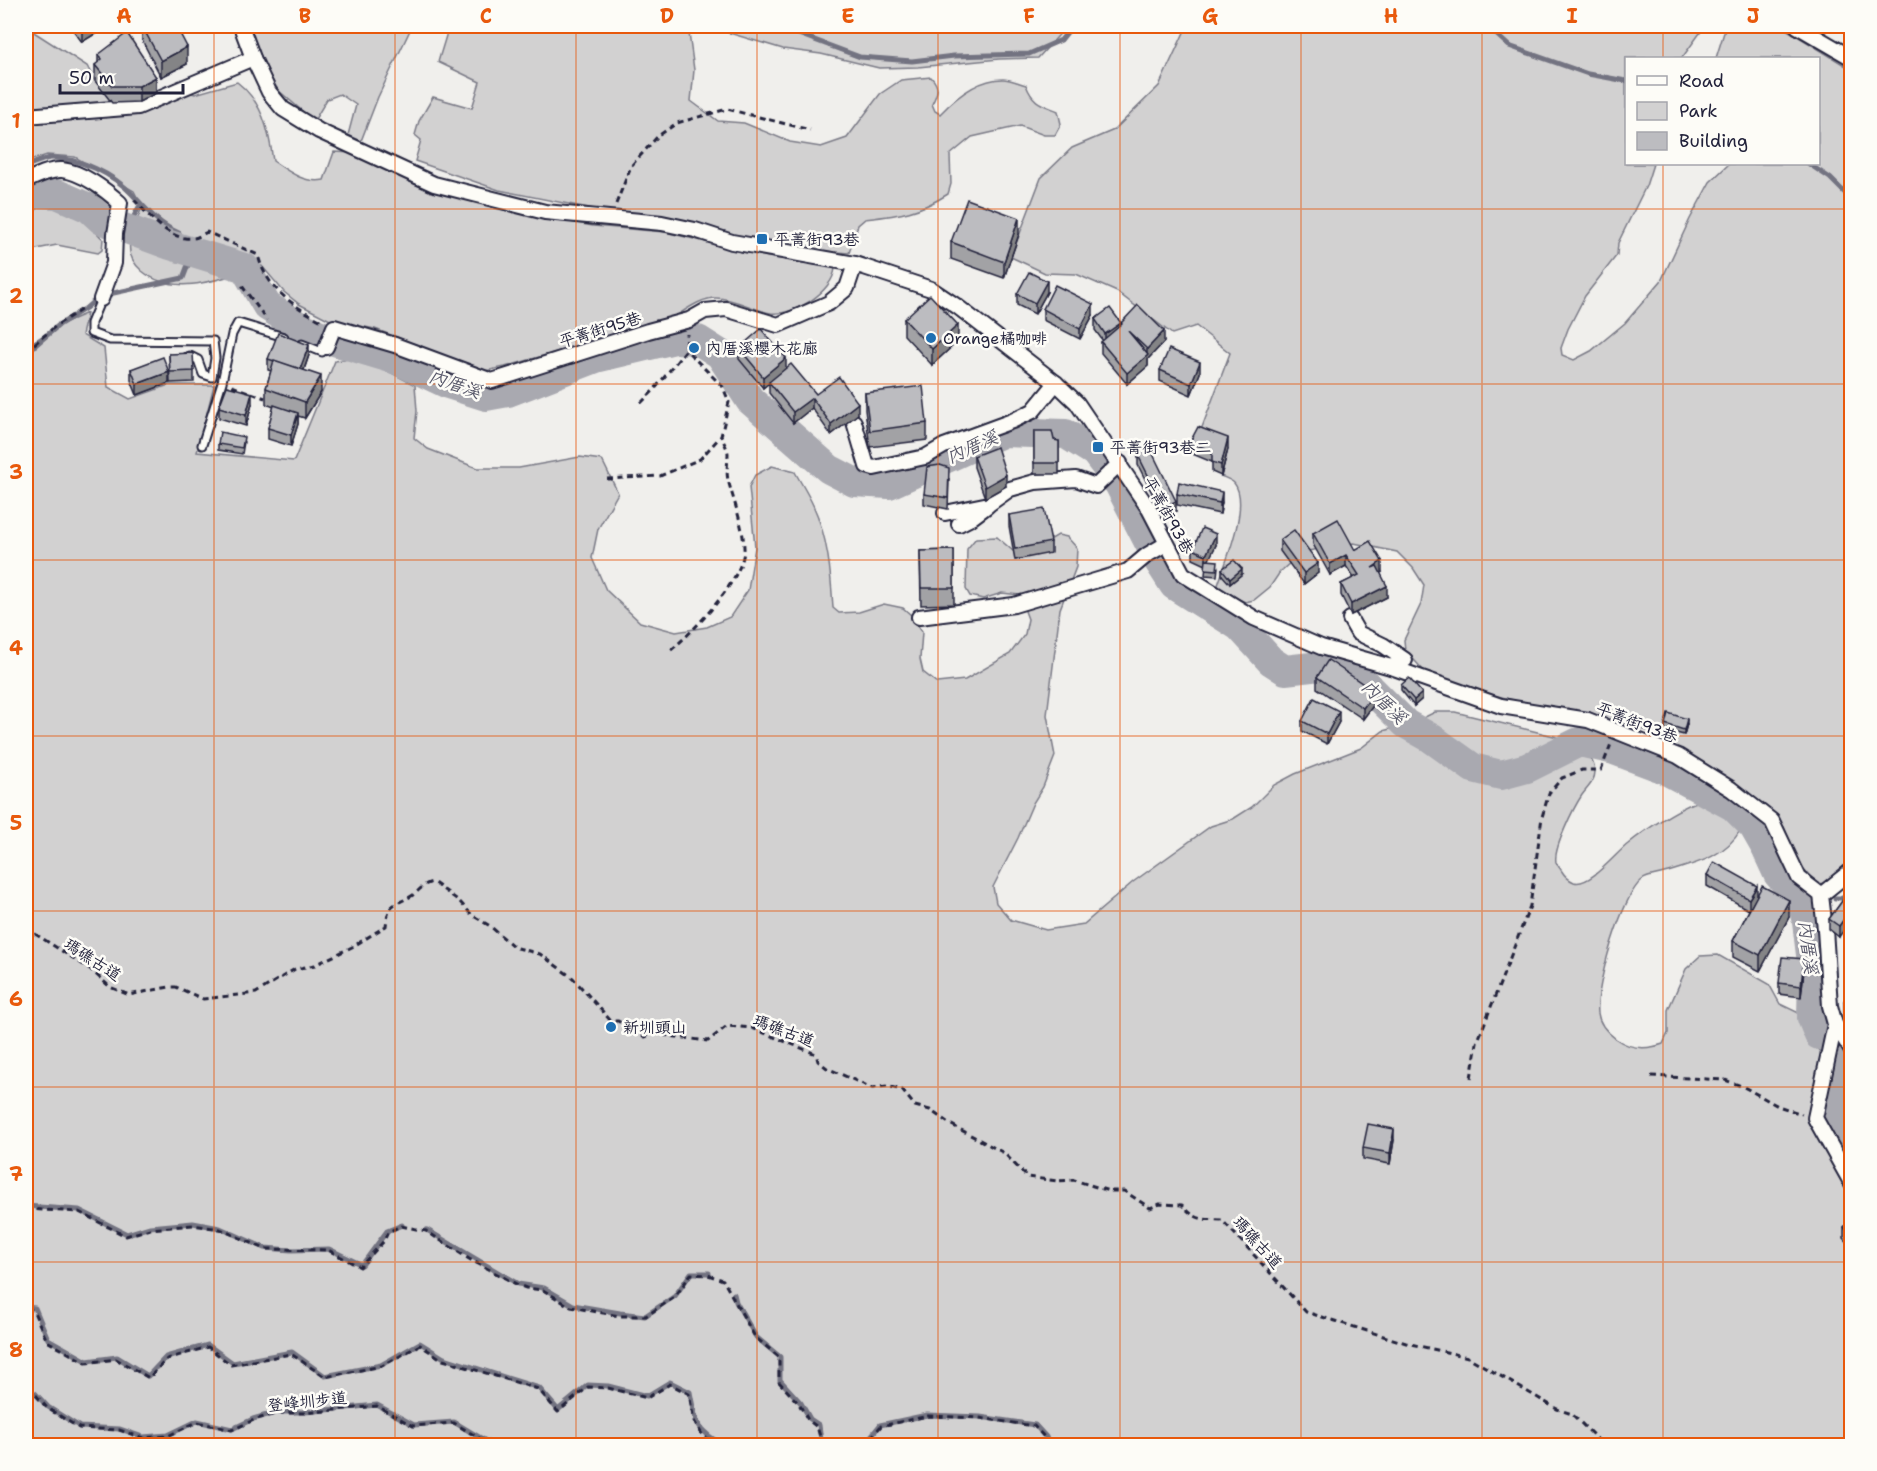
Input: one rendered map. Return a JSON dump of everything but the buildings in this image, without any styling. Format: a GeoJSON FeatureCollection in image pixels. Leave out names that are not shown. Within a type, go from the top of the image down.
{"type":"FeatureCollection","features":[{"type":"Feature","properties":{"kind":"street","name":"平菁街93巷"},"geometry":{"type":"LineString","coordinates":[[242,26],[253,58],[269,92],[283,109],[319,131],[434,184],[545,212],[662,223],[695,230],[732,242],[855,264],[931,290],[958,307],[1056,383],[1077,404],[1120,463],[1149,509],[1183,574],[1254,618],[1291,636],[1391,667],[1501,706],[1588,720],[1678,756],[1731,789],[1772,822],[1800,878],[1821,895]]}},
{"type":"Feature","properties":{"kind":"street"},"geometry":{"type":"LineString","coordinates":[[1797,26],[1851,58]]}},
{"type":"Feature","properties":{"kind":"street"},"geometry":{"type":"LineString","coordinates":[[26,116],[138,107],[253,58]]}},
{"type":"Feature","properties":{"kind":"street"},"geometry":{"type":"LineString","coordinates":[[26,181],[38,175],[62,170],[88,179],[120,203],[115,234],[114,263],[101,299]]}},
{"type":"Feature","properties":{"kind":"street","name":"平菁街95巷"},"geometry":{"type":"LineString","coordinates":[[334,327],[395,345],[492,381],[689,320],[705,311],[726,309],[778,325],[829,303],[847,288],[855,264]]}},
{"type":"Feature","properties":{"kind":"street"},"geometry":{"type":"LineString","coordinates":[[326,347],[334,327]]}},
{"type":"Feature","properties":{"kind":"street"},"geometry":{"type":"LineString","coordinates":[[854,422],[867,466],[874,468],[925,457],[944,446],[1012,421],[1033,411],[1056,383]]}},
{"type":"Feature","properties":{"kind":"street"},"geometry":{"type":"LineString","coordinates":[[959,524],[971,518],[1010,489],[1035,482],[1076,480],[1096,486],[1120,463]]}},
{"type":"Feature","properties":{"kind":"street"},"geometry":{"type":"LineString","coordinates":[[945,513],[988,504]]}},
{"type":"Feature","properties":{"kind":"street"},"geometry":{"type":"LineString","coordinates":[[919,617],[1014,605],[1128,571],[1147,555],[1166,544]]}},
{"type":"Feature","properties":{"kind":"street"},"geometry":{"type":"LineString","coordinates":[[1350,619],[1358,633],[1383,645],[1405,660],[1391,667]]}},
{"type":"Feature","properties":{"kind":"street"},"geometry":{"type":"LineString","coordinates":[[1851,870],[1821,895],[1830,1006],[1835,1024],[1851,1051]]}},
{"type":"Feature","properties":{"kind":"street"},"geometry":{"type":"LineString","coordinates":[[1835,1024],[1815,1118],[1851,1184]]}},
{"type":"Feature","properties":{"kind":"lane"},"geometry":{"type":"LineString","coordinates":[[101,299],[91,323],[91,333],[110,339],[213,341],[215,358],[212,377],[203,374],[198,360],[190,356],[173,360]]}},
{"type":"Feature","properties":{"kind":"lane"},"geometry":{"type":"LineString","coordinates":[[202,446],[222,382],[232,334],[238,323],[322,352],[326,347]]}},
{"type":"Feature","properties":{"kind":"path"},"geometry":{"type":"LineString","coordinates":[[609,219],[631,166],[658,136],[677,123],[727,109],[810,130]]}},
{"type":"Feature","properties":{"kind":"path"},"geometry":{"type":"LineString","coordinates":[[131,196],[161,228],[169,232],[193,238],[207,232],[258,255],[262,269],[271,285],[299,309],[334,327]]}},
{"type":"Feature","properties":{"kind":"path"},"geometry":{"type":"LineString","coordinates":[[242,286],[266,318],[272,333]]}},
{"type":"Feature","properties":{"kind":"path"},"geometry":{"type":"LineString","coordinates":[[26,351],[58,324],[86,307]]}},
{"type":"Feature","properties":{"kind":"path"},"geometry":{"type":"LineString","coordinates":[[607,479],[660,477],[700,459],[721,436],[729,402],[723,387],[686,350],[641,403]]}},
{"type":"Feature","properties":{"kind":"path"},"geometry":{"type":"LineString","coordinates":[[222,382],[265,398]]}},
{"type":"Feature","properties":{"kind":"path"},"geometry":{"type":"LineString","coordinates":[[672,650],[687,637],[717,603],[740,567],[745,550],[742,529],[727,475],[728,451],[721,436]]}},
{"type":"Feature","properties":{"kind":"path"},"geometry":{"type":"LineString","coordinates":[[1471,1078],[1477,1042],[1530,906],[1542,817],[1550,793],[1562,778],[1582,770],[1601,770],[1613,739]]}},
{"type":"Feature","properties":{"kind":"path","name":"瑪礁古道"},"geometry":{"type":"LineString","coordinates":[[26,928],[90,969],[110,987],[129,995],[176,987],[203,999],[256,993],[295,969],[315,965],[352,947],[386,926],[388,914],[394,904],[412,895],[427,883],[434,882],[459,901],[471,915],[490,926],[514,947],[540,954],[573,978],[611,1021],[618,1021],[645,1037],[654,1034],[708,1041],[727,1026],[752,1028],[816,1054],[822,1065],[872,1088],[887,1086],[902,1090],[915,1106],[930,1110],[950,1124],[1004,1153],[1027,1177],[1074,1180],[1109,1191],[1124,1191],[1150,1208],[1160,1204],[1182,1205],[1192,1216],[1222,1220],[1306,1312],[1406,1343],[1468,1357],[1557,1409],[1572,1414],[1604,1446]]}},
{"type":"Feature","properties":{"kind":"path"},"geometry":{"type":"LineString","coordinates":[[1651,1076],[1725,1080],[1744,1087],[1778,1107],[1815,1118]]}},
{"type":"Feature","properties":{"kind":"path"},"geometry":{"type":"LineString","coordinates":[[26,1209],[79,1212],[126,1236],[150,1229],[193,1225],[220,1229],[265,1250],[328,1250],[360,1267],[384,1241],[388,1232],[402,1226],[426,1232],[518,1285],[543,1290],[571,1307],[619,1316],[646,1317],[675,1297],[691,1274],[708,1275],[723,1280],[755,1337],[779,1357],[779,1382],[799,1404],[808,1420],[817,1427],[823,1446]]}},
{"type":"Feature","properties":{"kind":"path"},"geometry":{"type":"LineString","coordinates":[[26,1309],[33,1310],[47,1341],[57,1347],[86,1363],[116,1359],[149,1378],[167,1359],[208,1347],[231,1365],[291,1354],[325,1377],[382,1366],[420,1345],[443,1360],[538,1389],[558,1412],[588,1387],[608,1388],[647,1398],[670,1384],[689,1394],[694,1421],[703,1436],[720,1446]]}},
{"type":"Feature","properties":{"kind":"path","name":"登峰圳步道"},"geometry":{"type":"LineString","coordinates":[[26,1392],[35,1394],[47,1408],[79,1428],[119,1430],[143,1438],[168,1436],[197,1422],[232,1430],[254,1419],[278,1413],[304,1413],[377,1406],[414,1426],[454,1423],[492,1446]]}},
{"type":"Feature","properties":{"kind":"path"},"geometry":{"type":"LineString","coordinates":[[864,1446],[881,1426],[928,1416],[979,1418],[1034,1426],[1045,1438],[1048,1446]]}},
{"type":"Feature","properties":{"kind":"green space"},"geometry":{"type":"Polygon","coordinates":[[[247,26],[412,26],[378,97],[361,141],[348,135],[356,105],[340,94],[327,99],[314,121],[278,90],[261,61],[247,26]]]}},
{"type":"Feature","properties":{"kind":"green space"},"geometry":{"type":"Polygon","coordinates":[[[449,26],[688,26],[694,70],[691,101],[718,121],[744,123],[790,142],[821,147],[847,138],[880,94],[901,80],[931,77],[937,90],[932,104],[935,111],[940,114],[960,95],[976,86],[985,82],[1006,79],[1026,85],[1035,99],[1058,111],[1061,124],[1055,135],[1044,135],[1020,126],[972,137],[950,155],[951,184],[948,194],[908,212],[865,219],[858,225],[849,253],[744,239],[499,190],[415,161],[421,140],[415,135],[419,121],[433,97],[472,108],[480,82],[438,62],[449,26]]]}},
{"type":"Feature","properties":{"kind":"green space"},"geometry":{"type":"Polygon","coordinates":[[[706,26],[1067,26],[1038,58],[879,68],[821,54],[783,49],[706,26]]]}},
{"type":"Feature","properties":{"kind":"green space"},"geometry":{"type":"Polygon","coordinates":[[[1187,26],[1705,26],[1683,57],[1625,57],[1625,165],[1653,165],[1646,186],[1618,243],[1617,255],[1585,296],[1568,329],[1561,348],[1562,355],[1574,360],[1591,351],[1625,323],[1661,281],[1710,182],[1728,165],[1820,165],[1820,57],[1716,57],[1726,26],[1781,26],[1851,69],[1851,859],[1826,883],[1816,884],[1797,860],[1784,827],[1734,784],[1701,766],[1651,732],[1590,713],[1539,707],[1479,691],[1425,672],[1405,650],[1404,640],[1421,604],[1424,585],[1413,568],[1397,552],[1354,543],[1302,552],[1280,572],[1270,587],[1254,600],[1245,602],[1221,591],[1218,585],[1231,548],[1240,504],[1234,483],[1221,476],[1228,449],[1198,438],[1230,353],[1196,326],[1172,334],[1117,292],[1076,274],[1045,273],[1011,257],[1041,178],[1072,148],[1114,130],[1159,86],[1187,26]]]}},
{"type":"Feature","properties":{"kind":"green space"},"geometry":{"type":"Polygon","coordinates":[[[26,27],[87,66],[95,81],[156,94],[166,86],[195,94],[237,82],[253,98],[263,117],[273,161],[304,179],[324,180],[334,152],[355,153],[529,215],[593,226],[665,232],[768,257],[835,268],[833,277],[820,294],[790,311],[771,313],[730,300],[710,298],[694,304],[674,317],[485,371],[375,329],[330,320],[299,304],[284,292],[262,266],[217,280],[185,285],[170,284],[142,271],[131,255],[131,238],[142,207],[134,191],[75,157],[47,155],[26,162],[26,27]]]}},
{"type":"Feature","properties":{"kind":"green space"},"geometry":{"type":"Polygon","coordinates":[[[43,199],[62,205],[83,220],[103,239],[102,250],[98,253],[57,245],[26,251],[26,210],[43,199]]]}},
{"type":"Feature","properties":{"kind":"green space"},"geometry":{"type":"Polygon","coordinates":[[[87,313],[82,335],[104,348],[108,387],[130,399],[169,385],[214,385],[197,452],[294,461],[335,361],[356,358],[380,367],[415,385],[417,411],[414,438],[428,449],[477,468],[519,468],[580,457],[602,460],[618,493],[598,529],[592,558],[606,590],[640,622],[676,632],[707,627],[730,617],[748,590],[755,547],[749,487],[755,475],[772,466],[795,472],[813,505],[825,543],[833,608],[839,613],[859,612],[884,604],[903,608],[911,615],[922,632],[920,659],[923,672],[937,683],[965,680],[1010,654],[1025,634],[1028,619],[1019,595],[1002,593],[983,599],[970,596],[966,589],[967,549],[976,538],[997,537],[1014,552],[1016,560],[1058,535],[1067,537],[1077,548],[1076,567],[1060,609],[1047,715],[1055,756],[1043,787],[993,887],[996,903],[1011,920],[1046,930],[1084,924],[1133,882],[1211,826],[1233,819],[1252,807],[1274,785],[1295,774],[1361,748],[1383,731],[1415,722],[1435,712],[1455,712],[1562,738],[1573,742],[1588,754],[1594,766],[1594,778],[1569,818],[1556,856],[1556,862],[1562,872],[1574,882],[1588,879],[1634,839],[1686,806],[1705,801],[1726,812],[1735,819],[1741,829],[1726,847],[1697,863],[1644,879],[1634,889],[1611,943],[1601,984],[1598,1013],[1602,1024],[1610,1034],[1627,1045],[1644,1048],[1663,1044],[1668,1033],[1668,1010],[1686,969],[1700,956],[1718,955],[1769,984],[1780,1004],[1801,1014],[1817,1048],[1851,1092],[1851,1445],[26,1445],[26,346],[62,324],[87,313]]]}},
{"type":"Feature","properties":{"kind":"waterway"},"geometry":{"type":"LineString","coordinates":[[777,26],[860,57],[912,61],[954,56],[1029,54],[1061,40],[1072,26]]}},
{"type":"Feature","properties":{"kind":"waterway"},"geometry":{"type":"LineString","coordinates":[[1487,26],[1509,46],[1588,74],[1625,81]]}},
{"type":"Feature","properties":{"kind":"waterway"},"geometry":{"type":"LineString","coordinates":[[26,166],[52,158],[74,161],[95,168],[115,180],[159,221],[179,233]]}},
{"type":"Feature","properties":{"kind":"waterway"},"geometry":{"type":"LineString","coordinates":[[1810,165],[1830,178],[1852,200]]}},
{"type":"Feature","properties":{"kind":"waterway","name":"內厝溪"},"geometry":{"type":"LineString","coordinates":[[26,200],[36,193],[57,194],[89,208],[102,220],[170,245],[245,268],[267,306],[297,325],[337,342],[397,360],[448,384],[486,396],[508,392],[596,358],[675,339],[698,340],[720,354],[750,400],[829,469],[854,482],[889,484],[1004,432],[1066,434],[1095,452],[1119,484],[1158,560],[1174,585],[1239,626],[1271,661],[1285,670],[1338,664],[1360,678],[1406,724],[1431,738],[1473,768],[1501,775],[1527,768],[1579,742],[1614,750],[1662,768],[1733,806],[1754,827],[1778,874],[1802,901],[1813,971],[1812,1018],[1819,1035]]}},
{"type":"Feature","properties":{"kind":"waterway"},"geometry":{"type":"LineString","coordinates":[[127,229],[139,207]]}},
{"type":"Feature","properties":{"kind":"waterway"},"geometry":{"type":"LineString","coordinates":[[109,294],[183,278],[193,252],[191,241]]}},
{"type":"Feature","properties":{"kind":"waterway"},"geometry":{"type":"LineString","coordinates":[[26,353],[59,325],[95,300]]}},
{"type":"Feature","properties":{"kind":"waterway"},"geometry":{"type":"LineString","coordinates":[[1835,898],[1852,898]]}},
{"type":"Feature","properties":{"kind":"waterway","name":"內厝溪"},"geometry":{"type":"LineString","coordinates":[[1802,901],[1810,901]]}},
{"type":"Feature","properties":{"kind":"waterway","name":"內厝溪"},"geometry":{"type":"LineString","coordinates":[[1835,1056],[1842,1068],[1838,1125],[1847,1157],[1852,1162]]}},
{"type":"Feature","properties":{"kind":"waterway"},"geometry":{"type":"LineString","coordinates":[[26,1206],[79,1210],[127,1234],[150,1227],[193,1223],[220,1228],[265,1248],[329,1249],[362,1265],[387,1231],[402,1225]]}},
{"type":"Feature","properties":{"kind":"waterway"},"geometry":{"type":"LineString","coordinates":[[427,1230],[518,1284],[544,1288],[573,1305],[620,1313],[645,1316],[675,1296],[691,1273],[709,1273]]}},
{"type":"Feature","properties":{"kind":"waterway"},"geometry":{"type":"LineString","coordinates":[[734,1294],[736,1302],[756,1337],[780,1357],[780,1380],[801,1403],[810,1419],[819,1425],[821,1440],[825,1446]]}},
{"type":"Feature","properties":{"kind":"waterway"},"geometry":{"type":"LineString","coordinates":[[26,1307],[35,1308],[48,1339],[87,1361],[117,1357],[148,1376],[166,1357],[208,1345],[233,1363],[292,1352],[325,1376],[381,1365],[420,1343],[444,1358],[539,1388],[558,1410],[588,1385],[608,1386],[647,1396],[670,1382],[690,1392],[698,1424],[707,1435],[724,1446]]}},
{"type":"Feature","properties":{"kind":"waterway"},"geometry":{"type":"LineString","coordinates":[[26,1391],[35,1393],[48,1407],[80,1427],[120,1429],[143,1437],[168,1435],[197,1421],[232,1429],[253,1419],[278,1412],[305,1412],[377,1405],[414,1425],[454,1422],[494,1446]]}},
{"type":"Feature","properties":{"kind":"waterway"},"geometry":{"type":"LineString","coordinates":[[863,1446],[880,1425],[927,1415],[980,1417],[1035,1425],[1046,1437],[1049,1446]]}},
{"type":"Feature","properties":{"kind":"place","name":"平菁街93巷"},"geometry":{"type":"Point","coordinates":[762,239]}},
{"type":"Feature","properties":{"kind":"place","name":"Orange橘咖啡"},"geometry":{"type":"Point","coordinates":[931,338]}},
{"type":"Feature","properties":{"kind":"place","name":"內厝溪櫻木花廊"},"geometry":{"type":"Point","coordinates":[694,348]}},
{"type":"Feature","properties":{"kind":"place","name":"平菁街93巷二"},"geometry":{"type":"Point","coordinates":[1098,447]}},
{"type":"Feature","properties":{"kind":"place","name":"新圳頭山"},"geometry":{"type":"Point","coordinates":[611,1027]}}]}
